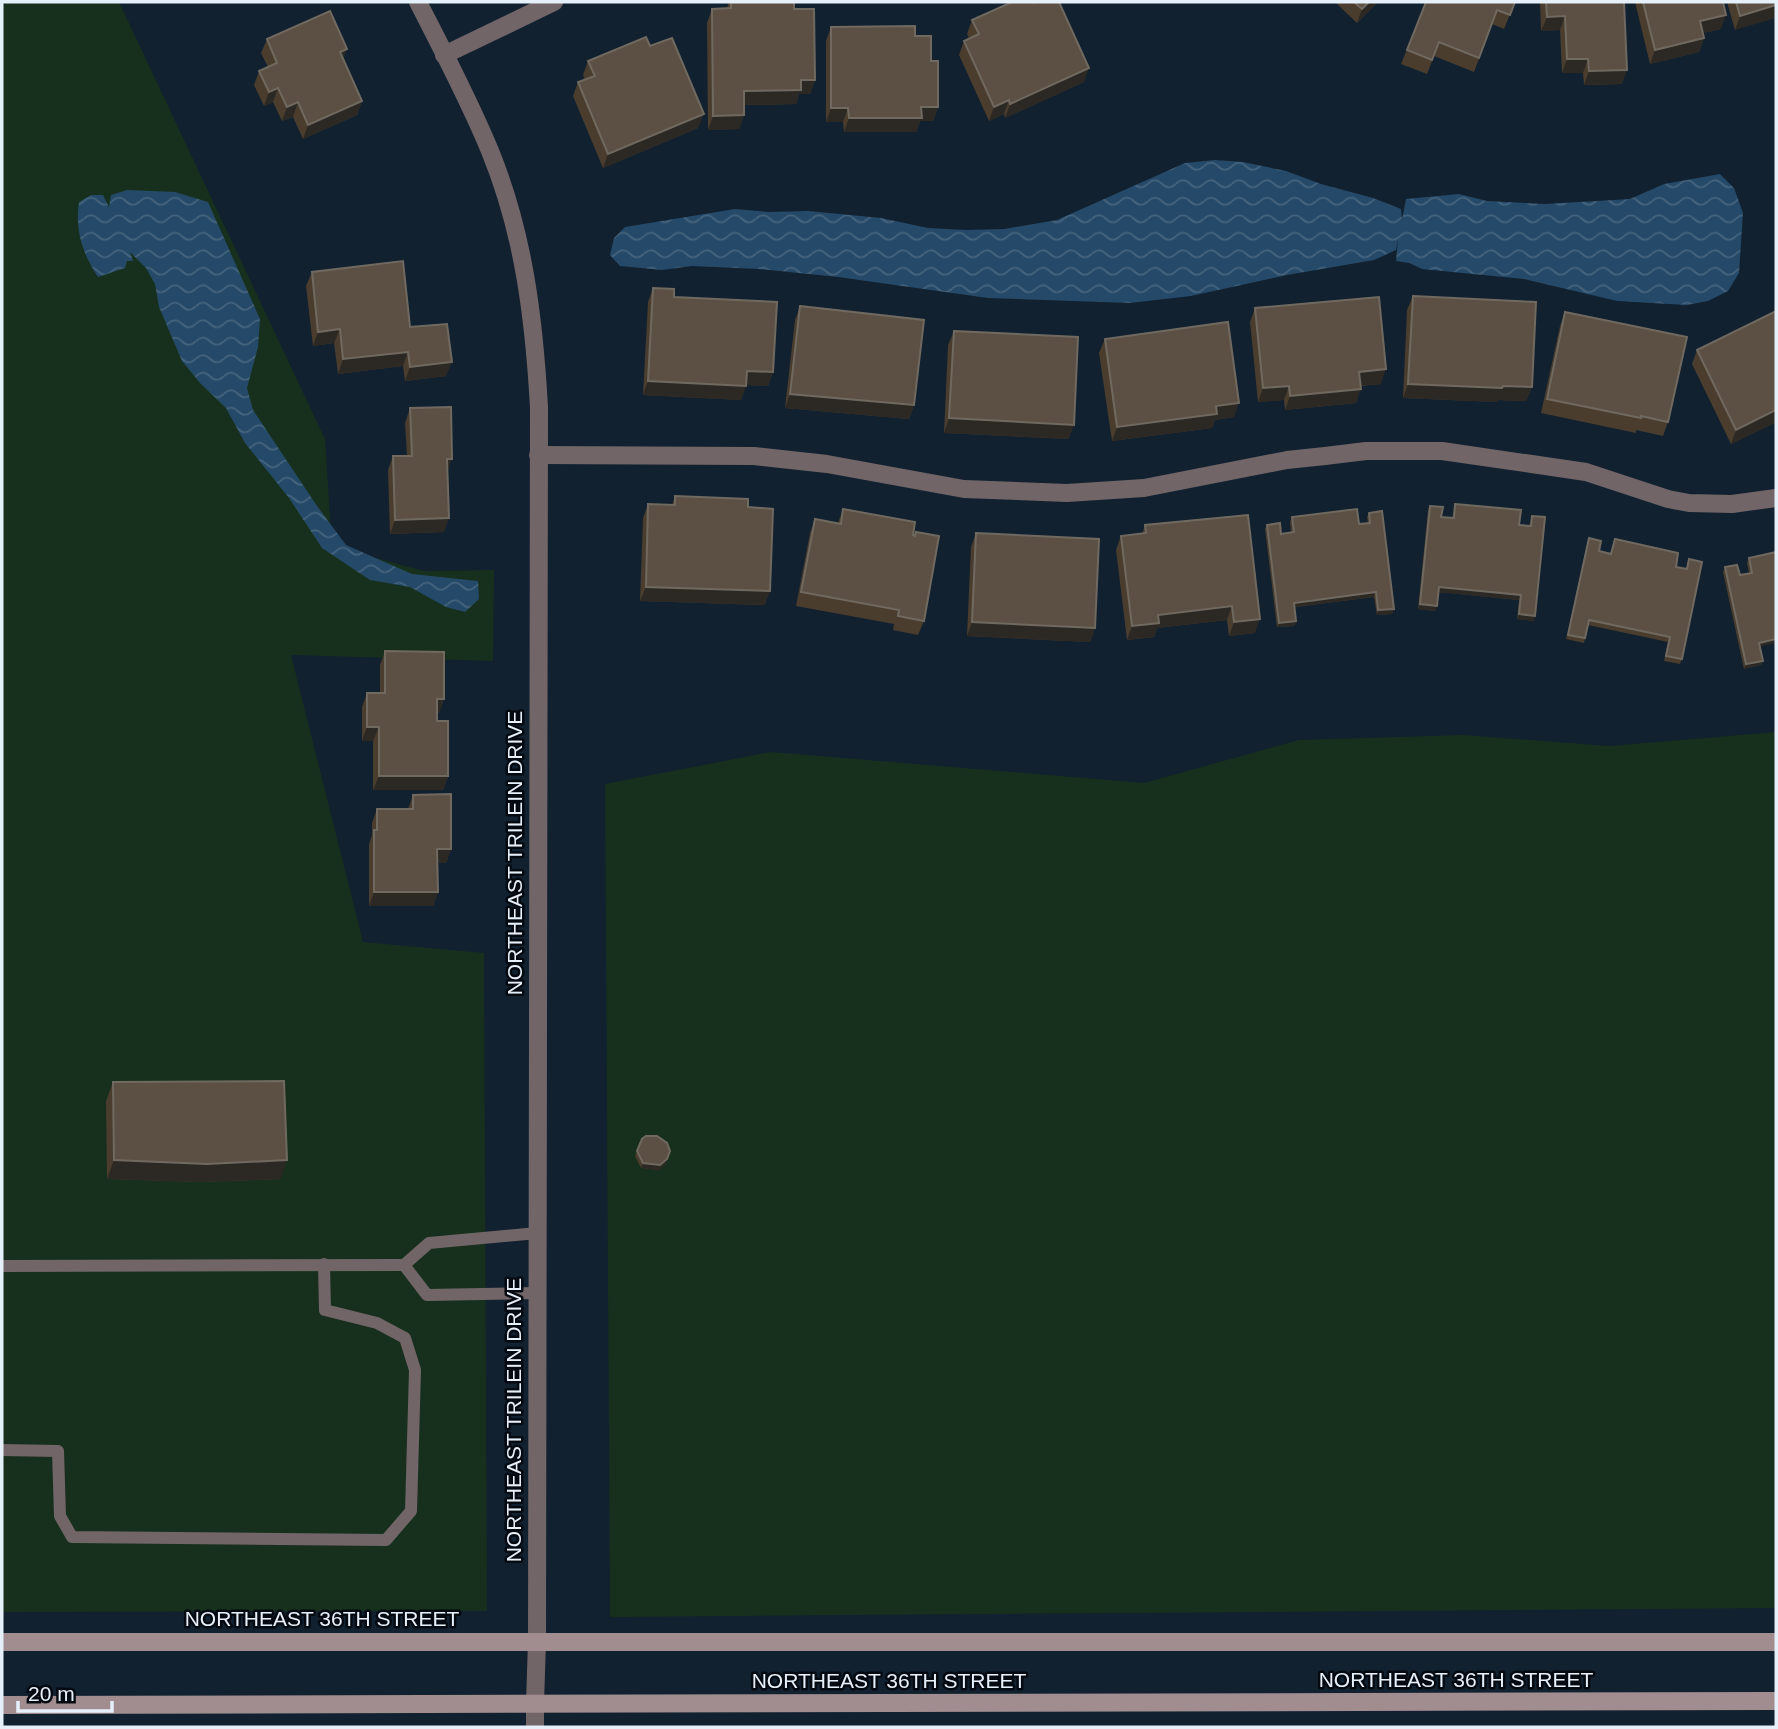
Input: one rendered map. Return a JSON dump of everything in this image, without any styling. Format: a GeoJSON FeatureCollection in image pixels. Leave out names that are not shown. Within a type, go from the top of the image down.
{"type":"FeatureCollection","features":[{"type":"Feature","properties":{"kind":"main road","name":"NORTHEAST 36TH STREET"},"geometry":{"type":"LineString","coordinates":[[2,1642],[1776,1642]]}},
{"type":"Feature","properties":{"kind":"main road","name":"NORTHEAST 36TH STREET"},"geometry":{"type":"LineString","coordinates":[[2,1705],[1776,1701]]}},
{"type":"Feature","properties":{"kind":"street","name":"NORTHEAST TRILEIN DRIVE"},"geometry":{"type":"LineString","coordinates":[[418,2],[491,153],[513,219],[523,260],[535,334],[538,455],[535,1727]]}},
{"type":"Feature","properties":{"kind":"street"},"geometry":{"type":"LineString","coordinates":[[444,55],[554,2]]}},
{"type":"Feature","properties":{"kind":"street"},"geometry":{"type":"LineString","coordinates":[[538,455],[754,456],[827,464],[964,489],[1068,493],[1144,488],[1287,460],[1366,452],[1442,452],[1586,472],[1668,499],[1689,503],[1732,504],[1776,498]]}},
{"type":"Feature","properties":{"kind":"lane"},"geometry":{"type":"LineString","coordinates":[[2,1266],[404,1265],[429,1242],[537,1233]]}},
{"type":"Feature","properties":{"kind":"lane"},"geometry":{"type":"LineString","coordinates":[[2,1450],[58,1451],[60,1516],[72,1537],[386,1540],[411,1511],[415,1370],[405,1338],[377,1323],[325,1310],[324,1264]]}},
{"type":"Feature","properties":{"kind":"lane"},"geometry":{"type":"LineString","coordinates":[[404,1265],[428,1295],[537,1293]]}},
{"type":"Feature","properties":{"kind":"green space"},"geometry":{"type":"Polygon","coordinates":[[[2,2],[119,2],[325,439],[332,546],[424,571],[494,570],[493,661],[291,655],[363,942],[484,953],[487,1611],[2,1612],[2,2]]]}},
{"type":"Feature","properties":{"kind":"green space"},"geometry":{"type":"Polygon","coordinates":[[[1776,732],[1776,1608],[610,1617],[605,784],[771,752],[1144,783],[1299,740],[1464,735],[1609,746],[1776,732]]]}},
{"type":"Feature","properties":{"kind":"water"},"geometry":{"type":"Polygon","coordinates":[[[1215,160],[1243,162],[1286,171],[1373,198],[1401,209],[1402,220],[1406,199],[1459,194],[1487,201],[1545,204],[1630,199],[1664,184],[1720,174],[1734,188],[1743,213],[1739,273],[1728,291],[1708,301],[1687,305],[1617,301],[1524,279],[1422,269],[1396,261],[1398,238],[1396,250],[1374,260],[1191,296],[1130,303],[988,298],[759,269],[692,266],[662,270],[620,266],[610,255],[614,238],[625,227],[735,209],[808,211],[881,218],[928,228],[1004,229],[1057,220],[1185,163],[1215,160]]]}},
{"type":"Feature","properties":{"kind":"water"},"geometry":{"type":"Polygon","coordinates":[[[127,190],[175,192],[208,202],[260,319],[258,347],[247,388],[253,410],[346,545],[412,574],[478,581],[479,599],[465,612],[446,607],[410,587],[370,580],[322,548],[289,498],[245,443],[226,408],[182,361],[159,307],[155,284],[146,268],[130,252],[133,261],[127,261],[125,268],[98,277],[81,241],[79,202],[91,195],[103,195],[109,207],[111,195],[127,190]]]}},
{"type":"Feature","properties":{"kind":"building"},"geometry":{"type":"Polygon","coordinates":[[[731,2],[794,2],[794,9],[814,9],[815,80],[801,80],[801,90],[744,91],[744,115],[713,116],[712,9],[731,8],[731,2]]]}},
{"type":"Feature","properties":{"kind":"building"},"geometry":{"type":"Polygon","coordinates":[[[1012,2],[1059,2],[1089,68],[1010,104],[1009,100],[994,107],[964,41],[979,34],[972,20],[1012,2]]]}},
{"type":"Feature","properties":{"kind":"building"},"geometry":{"type":"Polygon","coordinates":[[[1354,2],[1369,2],[1362,9],[1354,2]]]}},
{"type":"Feature","properties":{"kind":"building"},"geometry":{"type":"Polygon","coordinates":[[[1426,2],[1515,2],[1510,15],[1497,10],[1479,58],[1439,42],[1432,60],[1407,50],[1426,2]]]}},
{"type":"Feature","properties":{"kind":"building"},"geometry":{"type":"Polygon","coordinates":[[[1546,2],[1624,2],[1627,70],[1589,71],[1588,59],[1567,59],[1565,16],[1547,17],[1546,2]]]}},
{"type":"Feature","properties":{"kind":"building"},"geometry":{"type":"Polygon","coordinates":[[[1643,2],[1723,2],[1726,15],[1700,21],[1704,38],[1655,50],[1643,2]]]}},
{"type":"Feature","properties":{"kind":"building"},"geometry":{"type":"Polygon","coordinates":[[[1736,2],[1776,2],[1776,5],[1740,16],[1736,2]]]}},
{"type":"Feature","properties":{"kind":"building"},"geometry":{"type":"Polygon","coordinates":[[[330,11],[347,49],[340,52],[362,101],[308,125],[298,102],[287,107],[278,88],[269,92],[259,71],[277,63],[267,39],[330,11]]]}},
{"type":"Feature","properties":{"kind":"building"},"geometry":{"type":"Polygon","coordinates":[[[915,26],[915,36],[931,36],[931,61],[938,61],[938,107],[921,107],[922,118],[849,118],[848,108],[831,108],[831,27],[915,26]]]}},
{"type":"Feature","properties":{"kind":"building"},"geometry":{"type":"Polygon","coordinates":[[[646,37],[650,46],[672,38],[704,114],[608,154],[578,82],[595,76],[588,61],[646,37]]]}},
{"type":"Feature","properties":{"kind":"building"},"geometry":{"type":"Polygon","coordinates":[[[403,261],[410,327],[447,324],[452,362],[410,367],[408,352],[343,359],[340,329],[318,332],[312,272],[403,261]]]}},
{"type":"Feature","properties":{"kind":"building"},"geometry":{"type":"Polygon","coordinates":[[[653,288],[674,289],[674,297],[777,302],[773,372],[747,371],[746,386],[648,381],[653,288]]]}},
{"type":"Feature","properties":{"kind":"building"},"geometry":{"type":"Polygon","coordinates":[[[1413,296],[1536,302],[1532,387],[1408,384],[1413,296]]]}},
{"type":"Feature","properties":{"kind":"building"},"geometry":{"type":"Polygon","coordinates":[[[1379,297],[1386,369],[1359,372],[1361,389],[1290,396],[1289,386],[1263,388],[1255,308],[1379,297]]]}},
{"type":"Feature","properties":{"kind":"building"},"geometry":{"type":"Polygon","coordinates":[[[800,306],[924,320],[914,405],[790,394],[800,306]]]}},
{"type":"Feature","properties":{"kind":"building"},"geometry":{"type":"Polygon","coordinates":[[[1776,311],[1776,410],[1736,430],[1697,350],[1776,311]]]}},
{"type":"Feature","properties":{"kind":"building"},"geometry":{"type":"Polygon","coordinates":[[[1565,312],[1687,337],[1668,422],[1547,399],[1565,312]]]}},
{"type":"Feature","properties":{"kind":"building"},"geometry":{"type":"Polygon","coordinates":[[[1228,322],[1239,403],[1216,406],[1217,414],[1117,427],[1105,339],[1228,322]]]}},
{"type":"Feature","properties":{"kind":"building"},"geometry":{"type":"Polygon","coordinates":[[[954,331],[1078,337],[1074,425],[949,418],[954,331]]]}},
{"type":"Feature","properties":{"kind":"building"},"geometry":{"type":"Polygon","coordinates":[[[451,407],[452,459],[447,459],[449,518],[395,520],[393,456],[412,456],[410,408],[451,407]]]}},
{"type":"Feature","properties":{"kind":"building"},"geometry":{"type":"Polygon","coordinates":[[[675,496],[748,499],[748,507],[773,509],[770,591],[646,587],[648,504],[675,505],[675,496]]]}},
{"type":"Feature","properties":{"kind":"building"},"geometry":{"type":"Polygon","coordinates":[[[1455,504],[1521,510],[1519,525],[1531,526],[1532,516],[1545,517],[1535,616],[1519,614],[1521,595],[1439,587],[1437,606],[1420,604],[1430,506],[1443,507],[1441,517],[1454,518],[1455,504]]]}},
{"type":"Feature","properties":{"kind":"building"},"geometry":{"type":"Polygon","coordinates":[[[843,509],[915,522],[913,535],[915,536],[916,532],[939,536],[924,621],[898,616],[899,610],[801,592],[815,519],[841,524],[843,509]]]}},
{"type":"Feature","properties":{"kind":"building"},"geometry":{"type":"Polygon","coordinates":[[[1357,509],[1359,524],[1370,523],[1369,513],[1382,511],[1394,609],[1378,610],[1376,592],[1294,603],[1296,621],[1279,623],[1267,525],[1280,523],[1281,534],[1294,532],[1292,517],[1357,509]]]}},
{"type":"Feature","properties":{"kind":"building"},"geometry":{"type":"Polygon","coordinates":[[[1248,515],[1260,619],[1234,622],[1232,606],[1158,615],[1159,623],[1132,626],[1121,536],[1146,533],[1145,525],[1248,515]]]}},
{"type":"Feature","properties":{"kind":"building"},"geometry":{"type":"Polygon","coordinates":[[[976,533],[1099,539],[1095,628],[972,622],[976,533]]]}},
{"type":"Feature","properties":{"kind":"building"},"geometry":{"type":"Polygon","coordinates":[[[1589,538],[1601,541],[1599,551],[1611,554],[1615,539],[1678,553],[1676,567],[1687,569],[1689,559],[1702,562],[1682,659],[1666,656],[1670,637],[1589,620],[1585,638],[1568,635],[1589,538]]]}},
{"type":"Feature","properties":{"kind":"building"},"geometry":{"type":"Polygon","coordinates":[[[1776,552],[1776,639],[1759,643],[1763,661],[1746,664],[1725,567],[1737,565],[1740,575],[1752,573],[1749,558],[1776,552]]]}},
{"type":"Feature","properties":{"kind":"building"},"geometry":{"type":"Polygon","coordinates":[[[385,651],[444,652],[444,699],[437,699],[437,721],[448,721],[448,776],[379,776],[379,727],[367,727],[367,693],[385,693],[385,651]]]}},
{"type":"Feature","properties":{"kind":"building"},"geometry":{"type":"Polygon","coordinates":[[[451,794],[451,849],[437,849],[438,892],[374,892],[374,830],[377,830],[377,809],[413,809],[413,795],[451,794]]]}},
{"type":"Feature","properties":{"kind":"building"},"geometry":{"type":"Polygon","coordinates":[[[284,1081],[287,1160],[207,1164],[114,1160],[113,1082],[284,1081]]]}},
{"type":"Feature","properties":{"kind":"building"},"geometry":{"type":"Polygon","coordinates":[[[646,1136],[657,1136],[667,1143],[670,1151],[667,1159],[660,1165],[643,1163],[637,1151],[646,1136]]]}}]}
